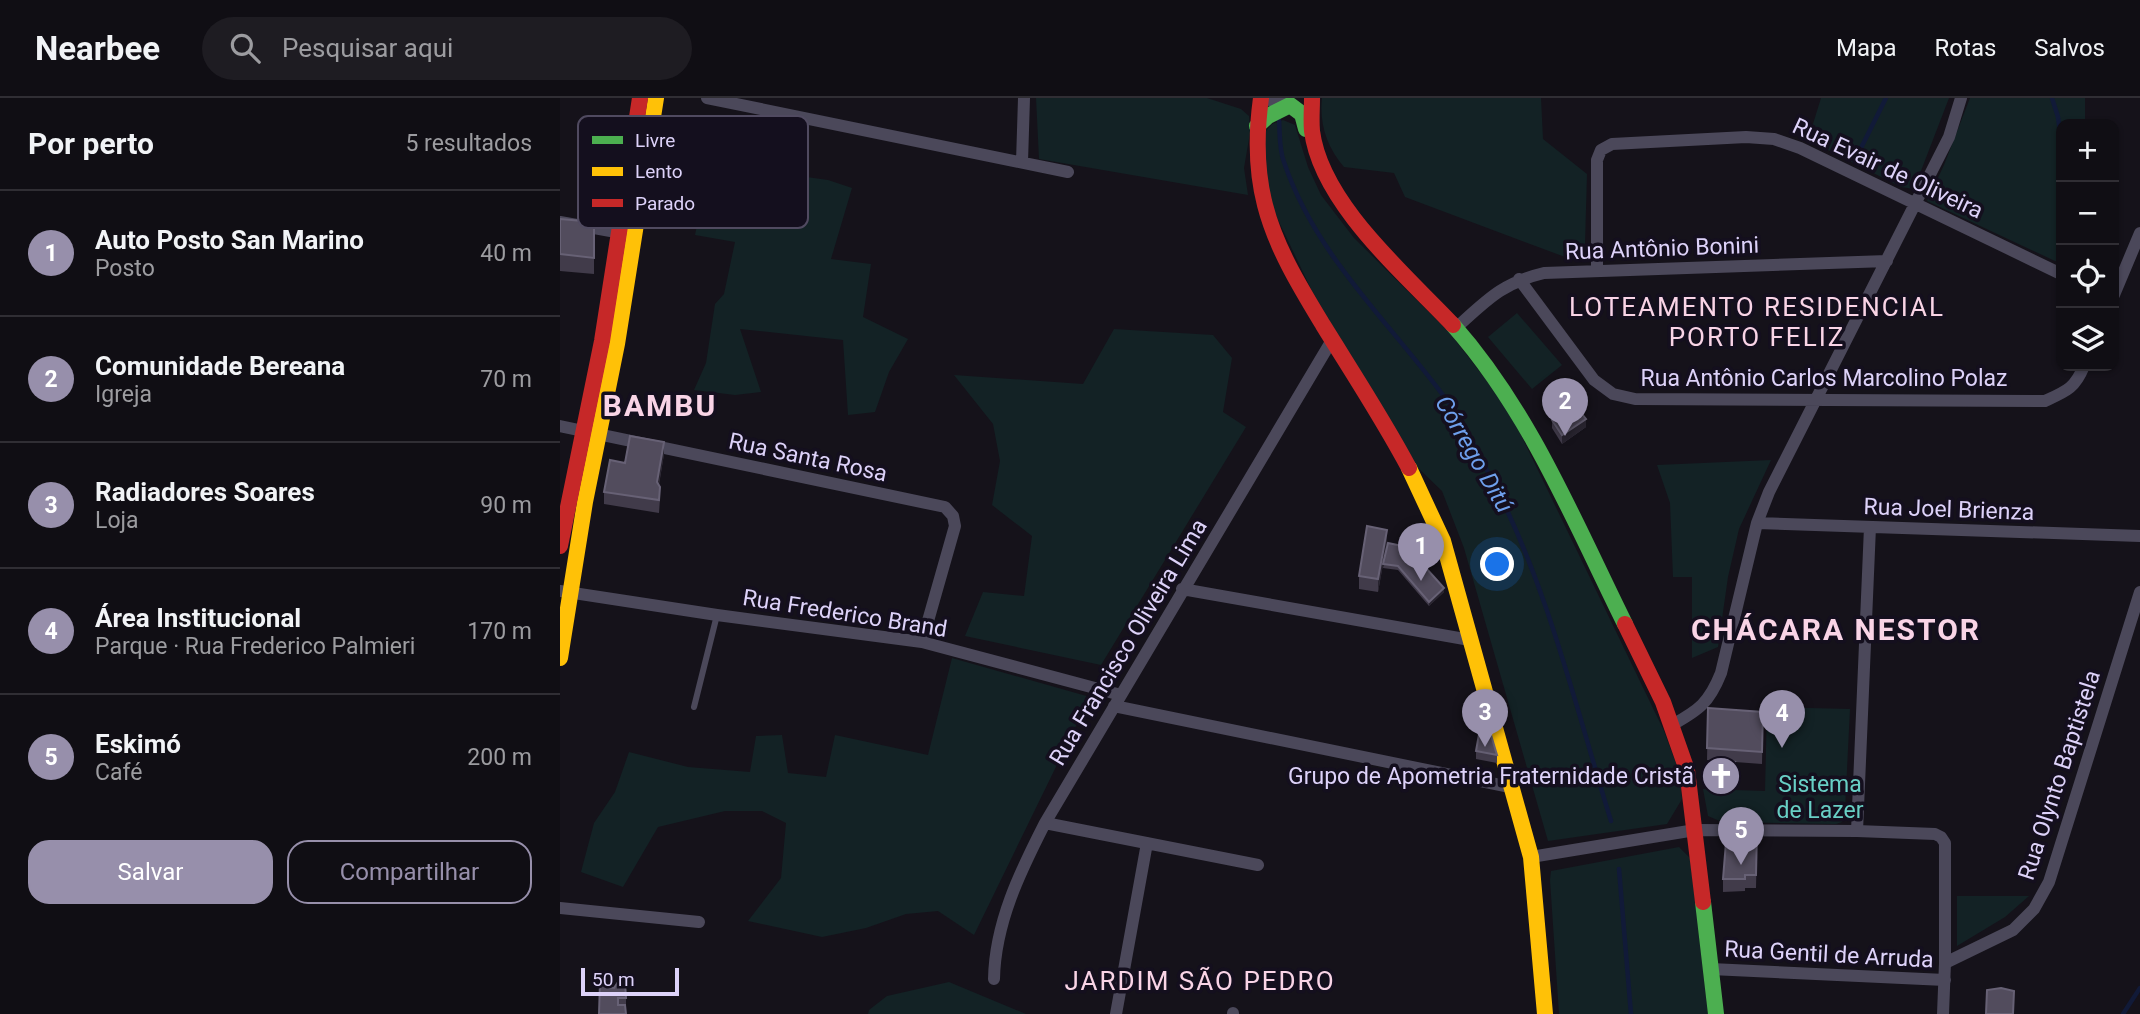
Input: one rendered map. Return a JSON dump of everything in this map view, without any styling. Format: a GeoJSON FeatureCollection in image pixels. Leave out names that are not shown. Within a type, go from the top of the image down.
{"type":"FeatureCollection","features":[{"type":"Feature","properties":{"kind":"main road"},"geometry":{"type":"LineString","coordinates":[[638,116],[640,98]]}},
{"type":"Feature","properties":{"kind":"main road"},"geometry":{"type":"LineString","coordinates":[[652,116],[656,98]]}},
{"type":"Feature","properties":{"kind":"main road"},"geometry":{"type":"LineString","coordinates":[[1261,98],[1257,126],[1259,172],[1273,233],[1300,288],[1428,503],[1443,541],[1531,857],[1545,1014]]}},
{"type":"Feature","properties":{"kind":"main road"},"geometry":{"type":"LineString","coordinates":[[1312,98],[1312,136],[1332,187],[1358,223],[1456,328],[1496,378],[1533,436],[1663,702],[1687,770],[1716,1014]]}},
{"type":"Feature","properties":{"kind":"main road"},"geometry":{"type":"LineString","coordinates":[[1257,126],[1268,116],[1290,105],[1302,114],[1313,162],[1324,182],[1332,187]]}},
{"type":"Feature","properties":{"kind":"main road"},"geometry":{"type":"LineString","coordinates":[[560,658],[565,592],[600,434],[609,342],[627,228]]}},
{"type":"Feature","properties":{"kind":"main road"},"geometry":{"type":"LineString","coordinates":[[626,234],[627,228]]}},
{"type":"Feature","properties":{"kind":"main road"},"geometry":{"type":"LineString","coordinates":[[560,546],[583,431],[609,342]]}},
{"type":"Feature","properties":{"kind":"street"},"geometry":{"type":"LineString","coordinates":[[707,98],[796,116]]}},
{"type":"Feature","properties":{"kind":"street"},"geometry":{"type":"LineString","coordinates":[[1022,162],[1024,98]]}},
{"type":"Feature","properties":{"kind":"street"},"geometry":{"type":"LineString","coordinates":[[1261,98],[1290,105]]}},
{"type":"Feature","properties":{"kind":"street"},"geometry":{"type":"LineString","coordinates":[[1672,725],[1692,714],[1712,695],[1721,673],[1757,523],[1769,492],[1949,138],[1961,98]]}},
{"type":"Feature","properties":{"kind":"street"},"geometry":{"type":"LineString","coordinates":[[808,119],[1068,172]]}},
{"type":"Feature","properties":{"kind":"street","name":"Rua Evair de Oliveira"},"geometry":{"type":"LineString","coordinates":[[1597,271],[1597,159],[1601,150],[1612,144],[1746,137],[1774,139],[1800,148],[2056,272]]}},
{"type":"Feature","properties":{"kind":"street"},"geometry":{"type":"LineString","coordinates":[[560,222],[578,225]]}},
{"type":"Feature","properties":{"kind":"street"},"geometry":{"type":"LineString","coordinates":[[593,228],[626,234]]}},
{"type":"Feature","properties":{"kind":"street"},"geometry":{"type":"LineString","coordinates":[[2119,283],[2140,233]]}},
{"type":"Feature","properties":{"kind":"street","name":"Rua Antônio Bonini"},"geometry":{"type":"LineString","coordinates":[[1456,328],[1493,294],[1519,279],[1544,273],[1887,261]]}},
{"type":"Feature","properties":{"kind":"street","name":"Rua Antônio Carlos Marcolino Polaz"},"geometry":{"type":"LineString","coordinates":[[1519,279],[1594,380],[1613,394],[1635,399],[2045,401],[2066,392],[2077,382],[2082,371]]}},
{"type":"Feature","properties":{"kind":"street","name":"Rua Francisco Oliveira Lima"},"geometry":{"type":"LineString","coordinates":[[994,979],[994,954],[1007,909],[1019,874],[1045,823],[1332,340]]}},
{"type":"Feature","properties":{"kind":"street"},"geometry":{"type":"LineString","coordinates":[[560,426],[600,434]]}},
{"type":"Feature","properties":{"kind":"street","name":"Rua Santa Rosa"},"geometry":{"type":"LineString","coordinates":[[600,434],[945,507],[953,516],[955,526],[922,642]]}},
{"type":"Feature","properties":{"kind":"street","name":"Rua Joel Brienza"},"geometry":{"type":"LineString","coordinates":[[1757,523],[2140,536]]}},
{"type":"Feature","properties":{"kind":"street"},"geometry":{"type":"LineString","coordinates":[[1857,831],[1870,527]]}},
{"type":"Feature","properties":{"kind":"street"},"geometry":{"type":"LineString","coordinates":[[1182,589],[1470,640]]}},
{"type":"Feature","properties":{"kind":"street","name":"Rua Frederico Brand"},"geometry":{"type":"LineString","coordinates":[[565,592],[922,642],[1117,701],[1510,787]]}},
{"type":"Feature","properties":{"kind":"street","name":"Rua Olynto Baptistela"},"geometry":{"type":"LineString","coordinates":[[1945,963],[2013,930],[2034,909],[2049,882],[2140,592]]}},
{"type":"Feature","properties":{"kind":"street"},"geometry":{"type":"LineString","coordinates":[[1045,823],[1258,865]]}},
{"type":"Feature","properties":{"kind":"street"},"geometry":{"type":"LineString","coordinates":[[1531,857],[1695,830],[1935,834],[1945,843],[1943,1014]]}},
{"type":"Feature","properties":{"kind":"street"},"geometry":{"type":"LineString","coordinates":[[1116,1014],[1147,843]]}},
{"type":"Feature","properties":{"kind":"street"},"geometry":{"type":"LineString","coordinates":[[560,908],[699,922]]}},
{"type":"Feature","properties":{"kind":"street","name":"Rua Gentil de Arruda"},"geometry":{"type":"LineString","coordinates":[[1711,970],[1945,980]]}},
{"type":"Feature","properties":{"kind":"lane"},"geometry":{"type":"LineString","coordinates":[[694,707],[717,615]]}},
{"type":"Feature","properties":{"kind":"green space"},"geometry":{"type":"Polygon","coordinates":[[[1036,98],[1207,98],[1241,109],[1249,116],[1250,133],[1244,168],[1248,195],[1039,159],[1036,98]]]}},
{"type":"Feature","properties":{"kind":"green space"},"geometry":{"type":"Polygon","coordinates":[[[1322,98],[1541,98],[1543,139],[1587,174],[1585,244],[1581,256],[1573,260],[1405,197],[1394,173],[1344,167],[1333,152],[1326,135],[1322,98]]]}},
{"type":"Feature","properties":{"kind":"green space"},"geometry":{"type":"Polygon","coordinates":[[[1821,98],[1949,98],[1914,189],[1901,187],[1808,140],[1821,98]]]}},
{"type":"Feature","properties":{"kind":"green space"},"geometry":{"type":"Polygon","coordinates":[[[1970,98],[2085,98],[2085,119],[2056,119],[2056,261],[1927,201],[1970,98]]]}},
{"type":"Feature","properties":{"kind":"green space"},"geometry":{"type":"Polygon","coordinates":[[[1283,120],[1295,125],[1308,167],[1321,195],[1354,238],[1449,332],[1508,408],[1664,731],[1680,774],[1682,799],[1667,824],[1548,841],[1464,548],[1442,491],[1412,462],[1312,291],[1271,205],[1265,173],[1265,132],[1272,124],[1283,120]]]}},
{"type":"Feature","properties":{"kind":"green space"},"geometry":{"type":"Polygon","coordinates":[[[808,177],[852,188],[831,259],[871,264],[863,317],[908,339],[889,372],[875,412],[848,415],[843,340],[740,329],[761,392],[735,395],[694,390],[706,363],[715,304],[724,294],[735,242],[695,235],[696,228],[808,228],[808,177]]]}},
{"type":"Feature","properties":{"kind":"green space"},"geometry":{"type":"Polygon","coordinates":[[[1517,313],[1562,365],[1532,389],[1488,337],[1517,313]]]}},
{"type":"Feature","properties":{"kind":"green space"},"geometry":{"type":"Polygon","coordinates":[[[1114,329],[1213,335],[1232,358],[1223,412],[1246,427],[1101,665],[965,636],[983,592],[1024,596],[1032,536],[992,505],[1000,461],[993,424],[954,375],[1083,384],[1114,329]]]}},
{"type":"Feature","properties":{"kind":"green space"},"geometry":{"type":"Polygon","coordinates":[[[1771,460],[1739,529],[1728,577],[1718,647],[1692,658],[1692,577],[1673,577],[1670,503],[1657,465],[1771,460]]]}},
{"type":"Feature","properties":{"kind":"green space"},"geometry":{"type":"Polygon","coordinates":[[[952,658],[1090,697],[974,935],[938,911],[906,914],[866,928],[822,937],[748,921],[781,878],[786,823],[762,811],[725,811],[658,827],[623,887],[581,872],[594,823],[615,792],[629,752],[688,767],[750,772],[756,736],[782,735],[788,773],[826,777],[835,735],[928,755],[952,658]]]}},
{"type":"Feature","properties":{"kind":"green space","name":"Sistema de Lazer"},"geometry":{"type":"Polygon","coordinates":[[[1767,707],[1850,709],[1845,810],[1842,822],[1722,822],[1708,816],[1703,789],[1765,791],[1767,707]]]}},
{"type":"Feature","properties":{"kind":"green space"},"geometry":{"type":"Polygon","coordinates":[[[1679,847],[1690,858],[1708,1014],[1559,1014],[1551,871],[1679,847]]]}},
{"type":"Feature","properties":{"kind":"green space"},"geometry":{"type":"Polygon","coordinates":[[[1957,896],[2029,896],[2005,917],[1957,946],[1957,896]]]}},
{"type":"Feature","properties":{"kind":"green space"},"geometry":{"type":"Polygon","coordinates":[[[949,982],[1026,1014],[868,1014],[869,1010],[887,996],[949,982]]]}},
{"type":"Feature","properties":{"kind":"building"},"geometry":{"type":"Polygon","coordinates":[[[560,219],[578,221],[578,228],[594,228],[594,258],[560,254],[560,219]]]}},
{"type":"Feature","properties":{"kind":"building"},"geometry":{"type":"Polygon","coordinates":[[[1575,405],[1586,419],[1562,435],[1552,420],[1575,405]]]}},
{"type":"Feature","properties":{"kind":"building"},"geometry":{"type":"Polygon","coordinates":[[[630,436],[664,442],[657,482],[660,487],[659,500],[604,492],[610,460],[625,463],[630,436]]]}},
{"type":"Feature","properties":{"kind":"building"},"geometry":{"type":"Polygon","coordinates":[[[1367,526],[1387,530],[1378,579],[1359,576],[1367,526]]]}},
{"type":"Feature","properties":{"kind":"building"},"geometry":{"type":"Polygon","coordinates":[[[1388,543],[1407,547],[1444,588],[1429,602],[1398,566],[1383,564],[1388,543]]]}},
{"type":"Feature","properties":{"kind":"building"},"geometry":{"type":"Polygon","coordinates":[[[1708,708],[1763,712],[1762,752],[1707,748],[1708,708]]]}},
{"type":"Feature","properties":{"kind":"building"},"geometry":{"type":"Polygon","coordinates":[[[1481,723],[1488,725],[1497,755],[1476,751],[1481,723]]]}},
{"type":"Feature","properties":{"kind":"building"},"geometry":{"type":"Polygon","coordinates":[[[1711,761],[1735,762],[1732,770],[1729,769],[1728,777],[1710,776],[1711,761]]]}},
{"type":"Feature","properties":{"kind":"building"},"geometry":{"type":"Polygon","coordinates":[[[1727,830],[1757,830],[1756,875],[1745,875],[1745,879],[1723,879],[1727,830]]]}},
{"type":"Feature","properties":{"kind":"building"},"geometry":{"type":"Polygon","coordinates":[[[600,982],[614,988],[618,982],[625,982],[626,998],[618,998],[618,1005],[625,1005],[626,1014],[599,1014],[600,982]]]}},
{"type":"Feature","properties":{"kind":"building"},"geometry":{"type":"Polygon","coordinates":[[[2001,988],[2014,991],[2013,1014],[1986,1014],[1987,990],[2001,988]]]}},
{"type":"Feature","properties":{"kind":"waterway"},"geometry":{"type":"LineString","coordinates":[[1858,154],[1886,98]]}},
{"type":"Feature","properties":{"kind":"waterway"},"geometry":{"type":"LineString","coordinates":[[2052,98],[2058,119]]}},
{"type":"Feature","properties":{"kind":"waterway","name":"Córrego Ditú"},"geometry":{"type":"LineString","coordinates":[[1279,120],[1280,147],[1284,162],[1298,197],[1316,229],[1358,290],[1451,406],[1472,441],[1510,517],[1544,602],[1611,821]]}},
{"type":"Feature","properties":{"kind":"waterway","name":"Córrego Ditú"},"geometry":{"type":"LineString","coordinates":[[1619,869],[1631,1014]]}},
{"type":"Feature","properties":{"kind":"waterway"},"geometry":{"type":"LineString","coordinates":[[2123,1014],[2140,988]]}},
{"type":"Feature","properties":{"kind":"traffic: fast"},"geometry":{"type":"LineString","coordinates":[[1257,126],[1268,116],[1290,105],[1302,114],[1306,129]]}},
{"type":"Feature","properties":{"kind":"traffic: fast"},"geometry":{"type":"LineString","coordinates":[[1453,325],[1505,394],[1528,431],[1549,468],[1625,624]]}},
{"type":"Feature","properties":{"kind":"traffic: fast"},"geometry":{"type":"LineString","coordinates":[[1703,902],[1716,1014]]}},
{"type":"Feature","properties":{"kind":"traffic: slow"},"geometry":{"type":"LineString","coordinates":[[653,116],[656,98]]}},
{"type":"Feature","properties":{"kind":"traffic: slow"},"geometry":{"type":"LineString","coordinates":[[560,658],[585,502],[617,344],[635,228]]}},
{"type":"Feature","properties":{"kind":"traffic: slow"},"geometry":{"type":"LineString","coordinates":[[1409,468],[1443,541],[1531,857],[1545,1014]]}},
{"type":"Feature","properties":{"kind":"traffic: jam"},"geometry":{"type":"LineString","coordinates":[[637,116],[640,98]]}},
{"type":"Feature","properties":{"kind":"traffic: jam"},"geometry":{"type":"LineString","coordinates":[[1261,98],[1258,165],[1265,205],[1275,237],[1306,296],[1409,468]]}},
{"type":"Feature","properties":{"kind":"traffic: jam"},"geometry":{"type":"LineString","coordinates":[[1312,98],[1312,131],[1319,158],[1331,185],[1368,236],[1453,325]]}},
{"type":"Feature","properties":{"kind":"traffic: jam"},"geometry":{"type":"LineString","coordinates":[[560,546],[602,341],[620,228]]}},
{"type":"Feature","properties":{"kind":"traffic: jam"},"geometry":{"type":"LineString","coordinates":[[1625,624],[1663,702],[1687,770],[1703,902]]}},
{"type":"Feature","properties":{"kind":"place","name":"Comunidade Bereana"},"geometry":{"type":"Point","coordinates":[1565,436]}},
{"type":"Feature","properties":{"kind":"place","name":"Auto Posto San Marino"},"geometry":{"type":"Point","coordinates":[1421,581]}},
{"type":"Feature","properties":{"kind":"place","name":"Radiadores Soares"},"geometry":{"type":"Point","coordinates":[1485,747]}},
{"type":"Feature","properties":{"kind":"place","name":"Área Institucional"},"geometry":{"type":"Point","coordinates":[1782,748]}},
{"type":"Feature","properties":{"kind":"place","name":"Grupo de Apometria Fraternidade Cristã"},"geometry":{"type":"Point","coordinates":[1721,776]}},
{"type":"Feature","properties":{"kind":"place","name":"Eskimó"},"geometry":{"type":"Point","coordinates":[1741,865]}},
{"type":"Feature","properties":{"kind":"district","name":"LOTEAMENTO RESIDENCIAL PORTO FELIZ"},"geometry":{"type":"Point","coordinates":[1757,322]}},
{"type":"Feature","properties":{"kind":"district","name":"BAMBU"},"geometry":{"type":"Point","coordinates":[660,406]}},
{"type":"Feature","properties":{"kind":"district","name":"CHÁCARA NESTOR"},"geometry":{"type":"Point","coordinates":[1836,630]}},
{"type":"Feature","properties":{"kind":"district","name":"JARDIM SÃO PEDRO"},"geometry":{"type":"Point","coordinates":[1200,981]}}]}
